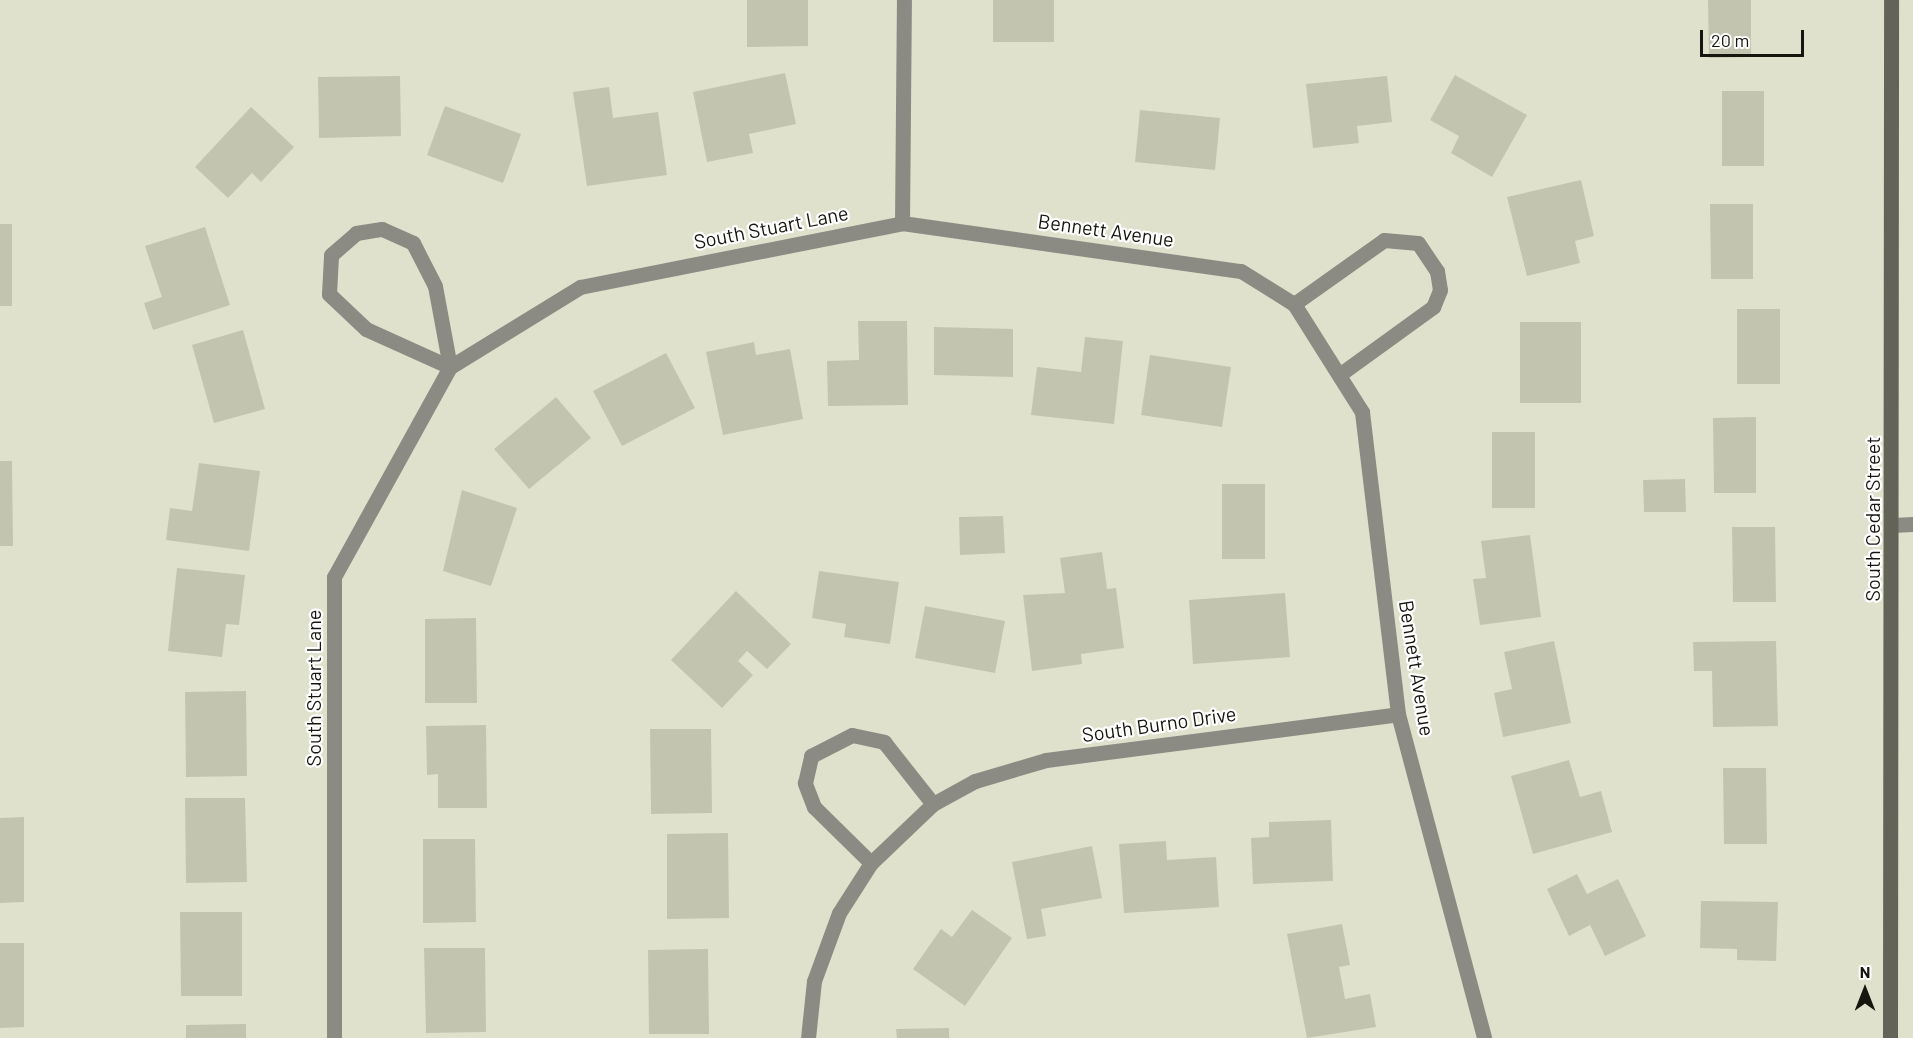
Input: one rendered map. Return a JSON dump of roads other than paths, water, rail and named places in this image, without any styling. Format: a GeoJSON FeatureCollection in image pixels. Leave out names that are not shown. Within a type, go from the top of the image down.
{"type":"FeatureCollection","features":[{"type":"Feature","properties":{"kind":"street"},"geometry":{"type":"LineString","coordinates":[[902,223],[904,0]]}},
{"type":"Feature","properties":{"kind":"street","name":"South Cedar Street"},"geometry":{"type":"LineString","coordinates":[[1890,1038],[1893,525],[1891,0]]}},
{"type":"Feature","properties":{"kind":"street","name":"Bennett Avenue"},"geometry":{"type":"LineString","coordinates":[[902,223],[1241,271],[1294,304],[1362,412],[1398,714],[1484,1038]]}},
{"type":"Feature","properties":{"kind":"street","name":"South Stuart Lane"},"geometry":{"type":"LineString","coordinates":[[334,1038],[334,577],[450,367],[580,287],[902,223]]}},
{"type":"Feature","properties":{"kind":"street"},"geometry":{"type":"LineString","coordinates":[[382,229],[413,243],[435,286],[450,367],[366,329],[329,294],[331,255],[356,233],[382,229]]}},
{"type":"Feature","properties":{"kind":"street"},"geometry":{"type":"LineString","coordinates":[[1294,304],[1384,240],[1418,243],[1437,271],[1440,290],[1433,308],[1339,375]]}},
{"type":"Feature","properties":{"kind":"street"},"geometry":{"type":"LineString","coordinates":[[1893,525],[1913,524]]}},
{"type":"Feature","properties":{"kind":"street","name":"South Burno Drive"},"geometry":{"type":"LineString","coordinates":[[808,1038],[821,952],[871,863],[933,804],[975,781],[1046,760],[1398,714]]}},
{"type":"Feature","properties":{"kind":"street"},"geometry":{"type":"LineString","coordinates":[[871,863],[814,807],[805,783],[811,756],[852,735],[884,742],[933,804]]}}]}
